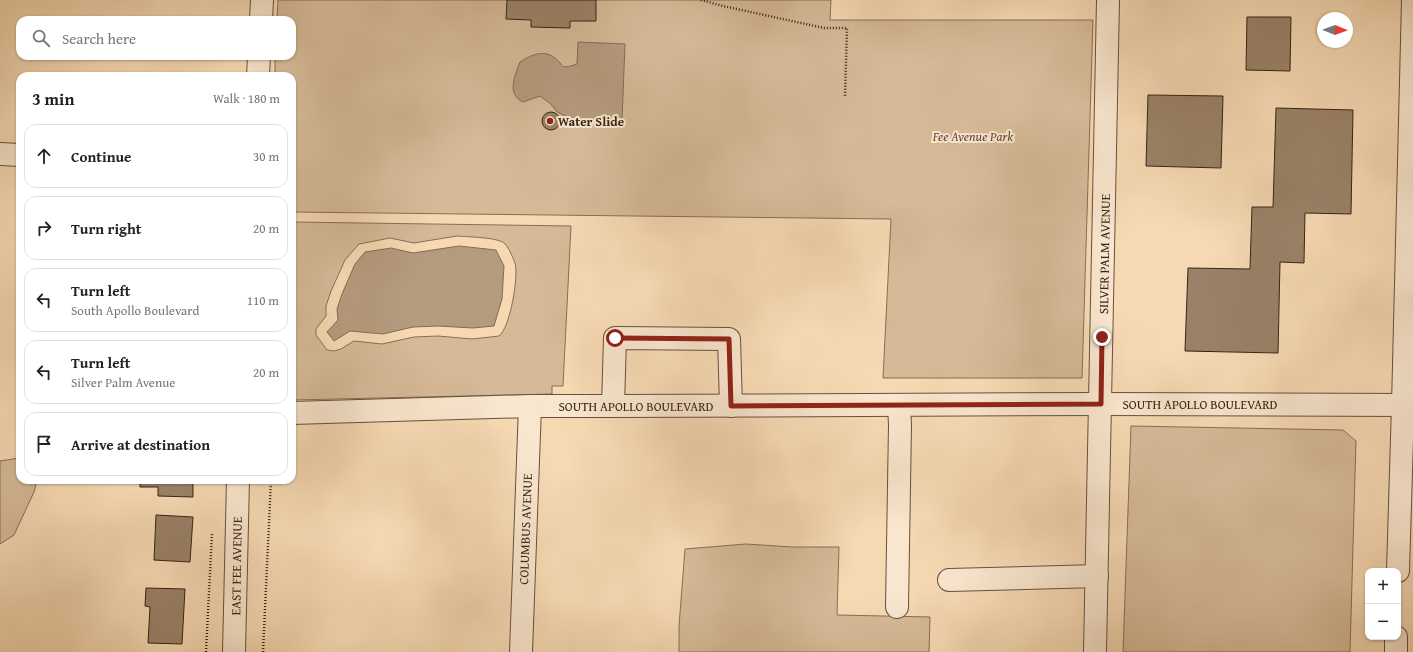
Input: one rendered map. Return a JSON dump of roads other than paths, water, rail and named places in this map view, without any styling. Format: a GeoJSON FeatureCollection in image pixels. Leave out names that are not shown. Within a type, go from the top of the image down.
{"type":"FeatureCollection","features":[{"type":"Feature","properties":{"kind":"street"},"geometry":{"type":"LineString","coordinates":[[261,16],[262,0]]}},
{"type":"Feature","properties":{"kind":"street","name":"SILVER PALM AVENUE"},"geometry":{"type":"LineString","coordinates":[[1095,652],[1108,0]]}},
{"type":"Feature","properties":{"kind":"street"},"geometry":{"type":"LineString","coordinates":[[1398,568],[1408,405],[1413,0]]}},
{"type":"Feature","properties":{"kind":"street"},"geometry":{"type":"LineString","coordinates":[[258,72],[259,60]]}},
{"type":"Feature","properties":{"kind":"street"},"geometry":{"type":"LineString","coordinates":[[0,154],[16,155]]}},
{"type":"Feature","properties":{"kind":"street"},"geometry":{"type":"LineString","coordinates":[[613,406],[615,338],[729,339],[731,406]]}},
{"type":"Feature","properties":{"kind":"street"},"geometry":{"type":"LineString","coordinates":[[897,607],[900,425],[899,404]]}},
{"type":"Feature","properties":{"kind":"street","name":"SOUTH APOLLO BOULEVARD"},"geometry":{"type":"LineString","coordinates":[[296,413],[530,406],[899,404],[1408,405]]}},
{"type":"Feature","properties":{"kind":"street","name":"COLUMBUS AVENUE"},"geometry":{"type":"LineString","coordinates":[[521,652],[530,406]]}},
{"type":"Feature","properties":{"kind":"street","name":"EAST FEE AVENUE"},"geometry":{"type":"LineString","coordinates":[[234,652],[238,484]]}},
{"type":"Feature","properties":{"kind":"street"},"geometry":{"type":"LineString","coordinates":[[949,580],[1097,576]]}},
{"type":"Feature","properties":{"kind":"street"},"geometry":{"type":"LineString","coordinates":[[1396,640],[1396,652]]}},
{"type":"Feature","properties":{"kind":"place","name":"Water Slide"},"geometry":{"type":"Point","coordinates":[550,121]}},
{"type":"Feature","properties":{"kind":"park label","name":"Fee Avenue Park"},"geometry":{"type":"Point","coordinates":[973,136]}}]}
